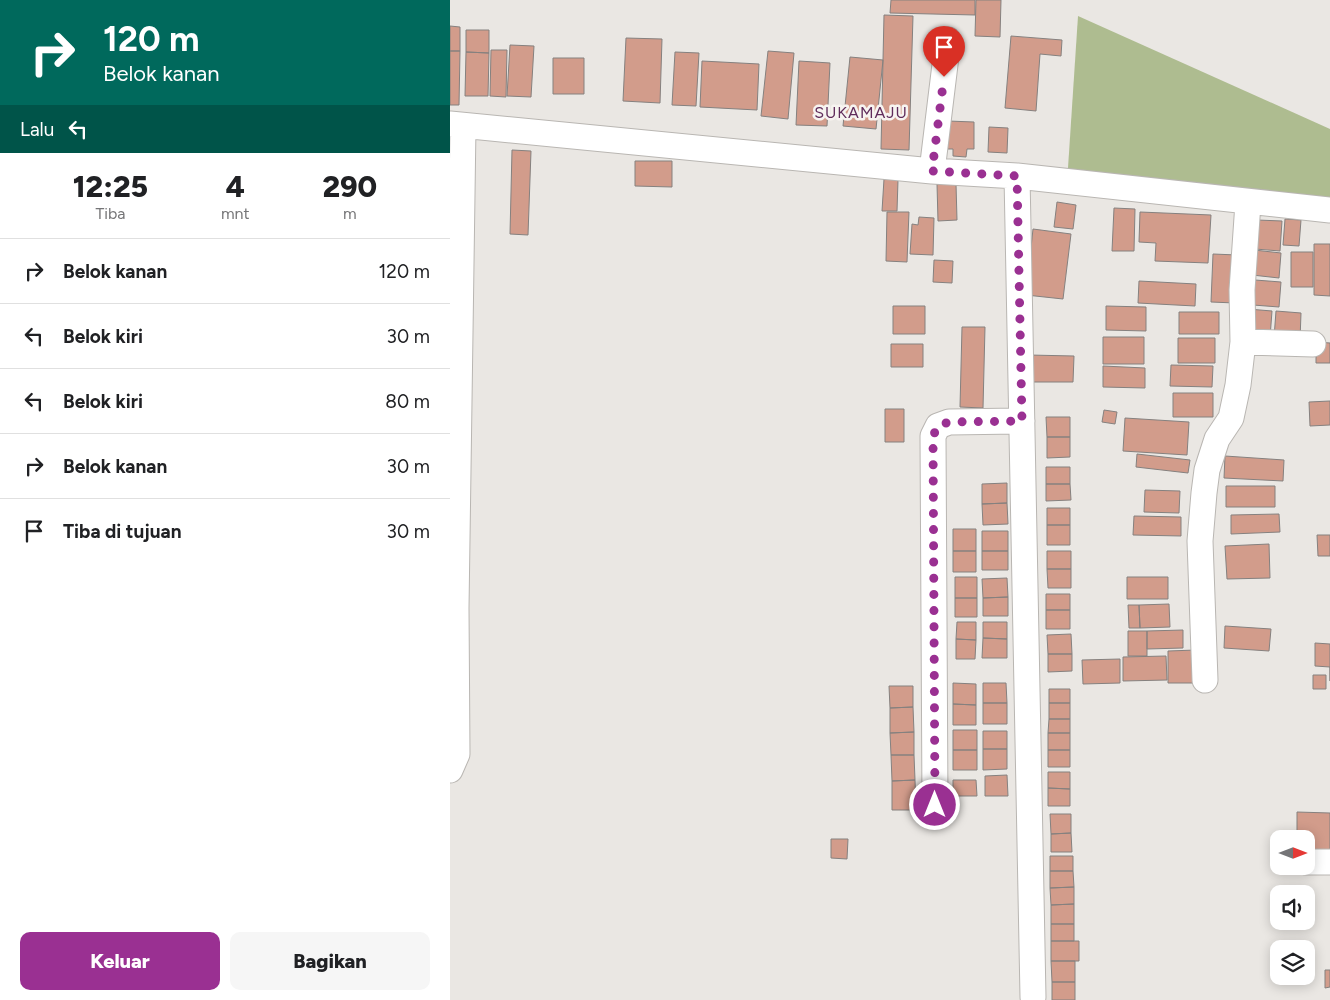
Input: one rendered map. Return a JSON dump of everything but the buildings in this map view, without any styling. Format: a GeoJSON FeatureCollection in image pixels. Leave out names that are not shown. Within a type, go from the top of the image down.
{"type":"FeatureCollection","features":[{"type":"Feature","properties":{"kind":"street"},"geometry":{"type":"LineString","coordinates":[[932,171],[948,40]]}},
{"type":"Feature","properties":{"kind":"street"},"geometry":{"type":"LineString","coordinates":[[450,770],[457,754],[457,125],[932,171],[1017,176],[1248,203],[1330,210]]}},
{"type":"Feature","properties":{"kind":"street"},"geometry":{"type":"LineString","coordinates":[[1017,176],[1033,997]]}},
{"type":"Feature","properties":{"kind":"street"},"geometry":{"type":"LineString","coordinates":[[1205,680],[1200,541],[1204,493],[1207,470],[1218,439],[1231,418],[1243,342],[1242,290],[1248,203]]}},
{"type":"Feature","properties":{"kind":"street"},"geometry":{"type":"LineString","coordinates":[[1243,342],[1313,344]]}},
{"type":"Feature","properties":{"kind":"street"},"geometry":{"type":"LineString","coordinates":[[935,805],[933,436],[938,426],[949,422],[1022,421]]}},
{"type":"Feature","properties":{"kind":"street"},"geometry":{"type":"LineString","coordinates":[[1315,862],[1330,862]]}},
{"type":"Feature","properties":{"kind":"green space"},"geometry":{"type":"Polygon","coordinates":[[[1078,16],[1330,129],[1330,201],[1067,183],[1078,16]]]}},
{"type":"Feature","properties":{"kind":"district","name":"SUKAMAJU"},"geometry":{"type":"Point","coordinates":[861,112]}},
{"type":"Feature","properties":{"kind":"route"},"geometry":{"type":"LineString","coordinates":[[935,805],[933,436],[938,426],[949,422],[1022,421],[1017,176],[932,171],[944,77]]}}]}
